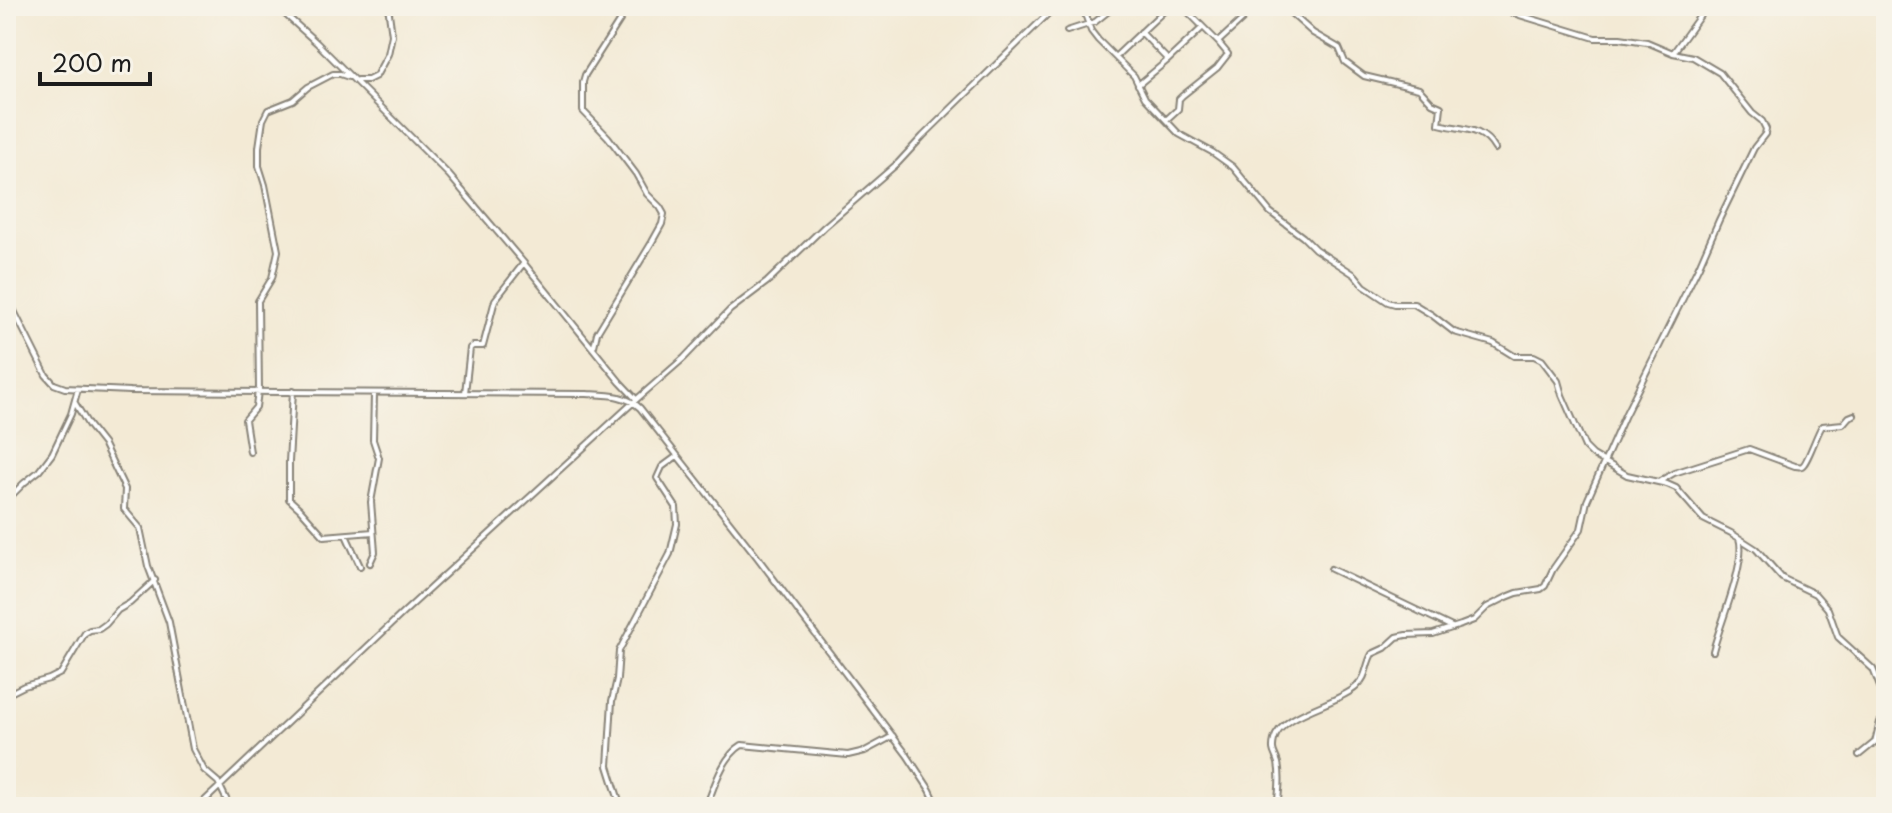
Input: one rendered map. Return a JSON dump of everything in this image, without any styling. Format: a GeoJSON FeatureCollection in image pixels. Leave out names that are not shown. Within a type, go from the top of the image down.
{"type":"FeatureCollection","features":[{"type":"Feature","properties":{"kind":"street"},"geometry":{"type":"LineString","coordinates":[[276,6],[449,175],[523,262],[744,540],[893,736],[938,807]]}},
{"type":"Feature","properties":{"kind":"street"},"geometry":{"type":"LineString","coordinates":[[250,452],[245,420],[256,407],[258,391],[258,301],[272,278],[278,251],[258,157],[263,120],[268,110],[293,100],[308,87],[333,74],[368,80],[376,76],[388,54],[392,35],[388,6]]}},
{"type":"Feature","properties":{"kind":"street"},"geometry":{"type":"LineString","coordinates":[[594,349],[597,333],[664,218],[662,210],[647,194],[636,174],[598,125],[583,111],[585,75],[629,6]]}},
{"type":"Feature","properties":{"kind":"street"},"geometry":{"type":"LineString","coordinates":[[198,807],[403,613],[684,358],[730,310],[767,282],[898,163],[1056,6]]}},
{"type":"Feature","properties":{"kind":"street"},"geometry":{"type":"LineString","coordinates":[[1078,6],[1094,35],[1134,76],[1145,98],[1179,134],[1233,167],[1270,212],[1326,258],[1355,275],[1380,297],[1395,304],[1414,304],[1454,332],[1493,343],[1510,354],[1534,356],[1542,360],[1558,381],[1585,447],[1593,455],[1627,475],[1676,488],[1703,519],[1761,553],[1782,578],[1809,589],[1820,598],[1828,609],[1838,637],[1873,669],[1886,702]]}},
{"type":"Feature","properties":{"kind":"street"},"geometry":{"type":"LineString","coordinates":[[1067,31],[1100,19],[1115,6]]}},
{"type":"Feature","properties":{"kind":"street"},"geometry":{"type":"LineString","coordinates":[[1115,57],[1169,6]]}},
{"type":"Feature","properties":{"kind":"street"},"geometry":{"type":"LineString","coordinates":[[1166,120],[1178,109],[1179,99],[1225,59],[1227,53],[1182,6]]}},
{"type":"Feature","properties":{"kind":"street"},"geometry":{"type":"LineString","coordinates":[[1218,42],[1243,19],[1243,6]]}},
{"type":"Feature","properties":{"kind":"street"},"geometry":{"type":"LineString","coordinates":[[1283,6],[1313,33],[1339,48],[1345,62],[1358,72],[1367,77],[1419,89],[1432,103],[1441,107],[1439,124],[1479,133],[1488,138],[1495,149]]}},
{"type":"Feature","properties":{"kind":"street"},"geometry":{"type":"LineString","coordinates":[[1277,807],[1278,770],[1272,751],[1273,741],[1281,727],[1350,692],[1364,678],[1372,654],[1397,637],[1431,635],[1454,628],[1474,620],[1487,607],[1507,597],[1545,586],[1581,529],[1587,501],[1603,462],[1754,148],[1765,134],[1762,121],[1720,73],[1693,57],[1647,42],[1591,37],[1498,6]]}},
{"type":"Feature","properties":{"kind":"street"},"geometry":{"type":"LineString","coordinates":[[1673,53],[1707,6]]}},
{"type":"Feature","properties":{"kind":"street"},"geometry":{"type":"LineString","coordinates":[[1138,85],[1203,27]]}},
{"type":"Feature","properties":{"kind":"street"},"geometry":{"type":"LineString","coordinates":[[1141,32],[1168,60]]}},
{"type":"Feature","properties":{"kind":"street"},"geometry":{"type":"LineString","coordinates":[[465,393],[470,348],[483,346],[495,300],[523,262]]}},
{"type":"Feature","properties":{"kind":"street"},"geometry":{"type":"LineString","coordinates":[[6,295],[46,375],[54,384],[65,388],[606,395],[635,400]]}},
{"type":"Feature","properties":{"kind":"street"},"geometry":{"type":"LineString","coordinates":[[6,501],[39,471],[52,454],[66,427],[78,389]]}},
{"type":"Feature","properties":{"kind":"street"},"geometry":{"type":"LineString","coordinates":[[293,391],[289,499],[322,535],[329,537],[373,532]]}},
{"type":"Feature","properties":{"kind":"street"},"geometry":{"type":"LineString","coordinates":[[370,563],[375,552],[371,495],[379,458],[373,440],[374,393]]}},
{"type":"Feature","properties":{"kind":"street"},"geometry":{"type":"LineString","coordinates":[[75,403],[104,445],[125,489],[124,509],[140,528],[146,557],[172,632],[191,742],[204,770],[217,781],[230,807]]}},
{"type":"Feature","properties":{"kind":"street"},"geometry":{"type":"LineString","coordinates":[[1658,482],[1674,473],[1749,449],[1802,466],[1822,426],[1843,424],[1854,415]]}},
{"type":"Feature","properties":{"kind":"street"},"geometry":{"type":"LineString","coordinates":[[621,807],[608,766],[611,705],[619,651],[673,546],[677,511],[657,478],[662,467],[677,456]]}},
{"type":"Feature","properties":{"kind":"street"},"geometry":{"type":"LineString","coordinates":[[345,534],[360,566]]}},
{"type":"Feature","properties":{"kind":"street"},"geometry":{"type":"LineString","coordinates":[[1713,651],[1739,568],[1739,538]]}},
{"type":"Feature","properties":{"kind":"street"},"geometry":{"type":"LineString","coordinates":[[1331,569],[1454,628]]}},
{"type":"Feature","properties":{"kind":"street"},"geometry":{"type":"LineString","coordinates":[[6,695],[61,673],[85,633],[106,624],[155,580]]}},
{"type":"Feature","properties":{"kind":"street"},"geometry":{"type":"LineString","coordinates":[[1859,755],[1875,742],[1880,722],[1886,718]]}},
{"type":"Feature","properties":{"kind":"street"},"geometry":{"type":"LineString","coordinates":[[706,807],[728,760],[739,746],[848,755],[865,751],[893,736]]}}]}
